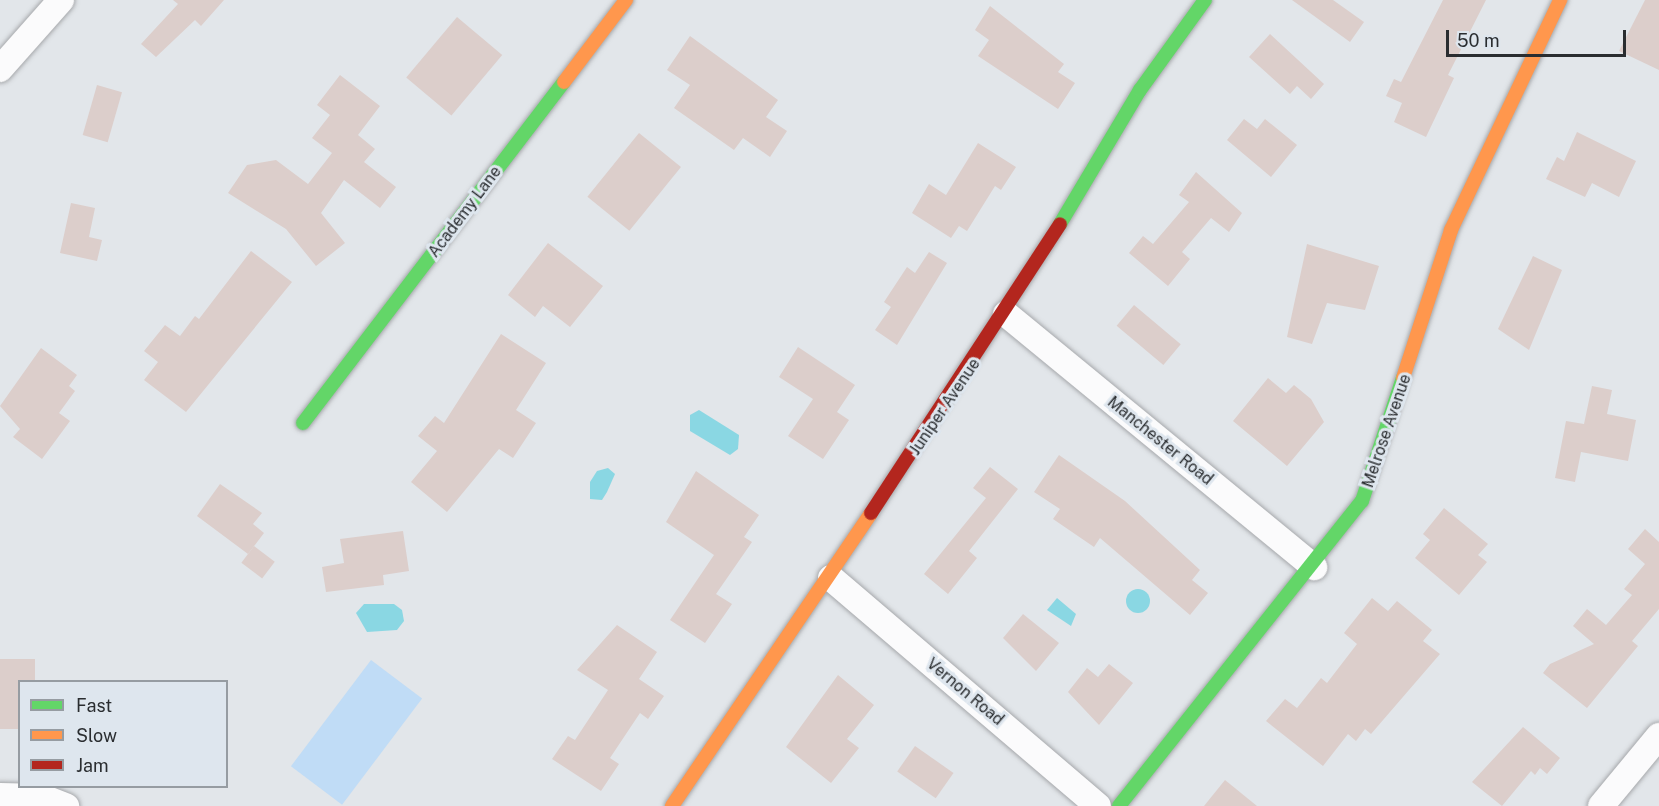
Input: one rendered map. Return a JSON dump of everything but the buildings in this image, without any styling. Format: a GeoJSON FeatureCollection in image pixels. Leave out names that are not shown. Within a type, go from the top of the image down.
{"type":"FeatureCollection","features":[{"type":"Feature","properties":{"kind":"street"},"geometry":{"type":"LineString","coordinates":[[0,69],[61,0]]}},
{"type":"Feature","properties":{"kind":"street","name":"Academy Lane"},"geometry":{"type":"LineString","coordinates":[[303,423],[626,0]]}},
{"type":"Feature","properties":{"kind":"street","name":"Juniper Avenue"},"geometry":{"type":"LineString","coordinates":[[672,806],[831,578],[1006,315],[1140,90],[1205,0]]}},
{"type":"Feature","properties":{"kind":"street","name":"Melrose Avenue"},"geometry":{"type":"LineString","coordinates":[[1119,806],[1314,567],[1362,501],[1451,230],[1560,0]]}},
{"type":"Feature","properties":{"kind":"street","name":"Manchester Road"},"geometry":{"type":"LineString","coordinates":[[1006,315],[1314,567]]}},
{"type":"Feature","properties":{"kind":"street","name":"Vernon Road"},"geometry":{"type":"LineString","coordinates":[[831,578],[1098,806]]}},
{"type":"Feature","properties":{"kind":"street"},"geometry":{"type":"LineString","coordinates":[[1601,806],[1659,736]]}},
{"type":"Feature","properties":{"kind":"street"},"geometry":{"type":"LineString","coordinates":[[0,796],[42,797],[66,806]]}},
{"type":"Feature","properties":{"kind":"shaded area"},"geometry":{"type":"Polygon","coordinates":[[[699,410],[739,435],[738,449],[730,455],[690,431],[690,415],[699,410]]]}},
{"type":"Feature","properties":{"kind":"shaded area"},"geometry":{"type":"Polygon","coordinates":[[[608,468],[615,474],[607,492],[602,500],[590,499],[590,482],[597,471],[608,468]]]}},
{"type":"Feature","properties":{"kind":"shaded area"},"geometry":{"type":"Polygon","coordinates":[[[1138,589],[1143,590],[1149,596],[1149,606],[1143,612],[1138,613],[1133,612],[1127,606],[1126,601],[1127,596],[1133,590],[1138,589]]]}},
{"type":"Feature","properties":{"kind":"shaded area"},"geometry":{"type":"Polygon","coordinates":[[[1057,598],[1076,614],[1071,626],[1047,610],[1057,598]]]}},
{"type":"Feature","properties":{"kind":"shaded area"},"geometry":{"type":"Polygon","coordinates":[[[364,604],[394,604],[402,610],[404,621],[397,630],[367,632],[356,613],[364,604]]]}},
{"type":"Feature","properties":{"kind":"shaded area"},"geometry":{"type":"Polygon","coordinates":[[[371,660],[422,699],[342,805],[291,766],[371,660]]]}},
{"type":"Feature","properties":{"kind":"traffic: fast"},"geometry":{"type":"LineString","coordinates":[[1060,224],[1140,90],[1205,0]]}},
{"type":"Feature","properties":{"kind":"traffic: fast"},"geometry":{"type":"LineString","coordinates":[[303,423],[564,82]]}},
{"type":"Feature","properties":{"kind":"traffic: fast"},"geometry":{"type":"LineString","coordinates":[[1119,806],[1362,501],[1403,378]]}},
{"type":"Feature","properties":{"kind":"traffic: slow"},"geometry":{"type":"LineString","coordinates":[[564,82],[626,0]]}},
{"type":"Feature","properties":{"kind":"traffic: slow"},"geometry":{"type":"LineString","coordinates":[[1403,378],[1451,230],[1560,0]]}},
{"type":"Feature","properties":{"kind":"traffic: slow"},"geometry":{"type":"LineString","coordinates":[[672,806],[871,513]]}},
{"type":"Feature","properties":{"kind":"traffic: jam"},"geometry":{"type":"LineString","coordinates":[[871,513],[1060,224]]}}]}
